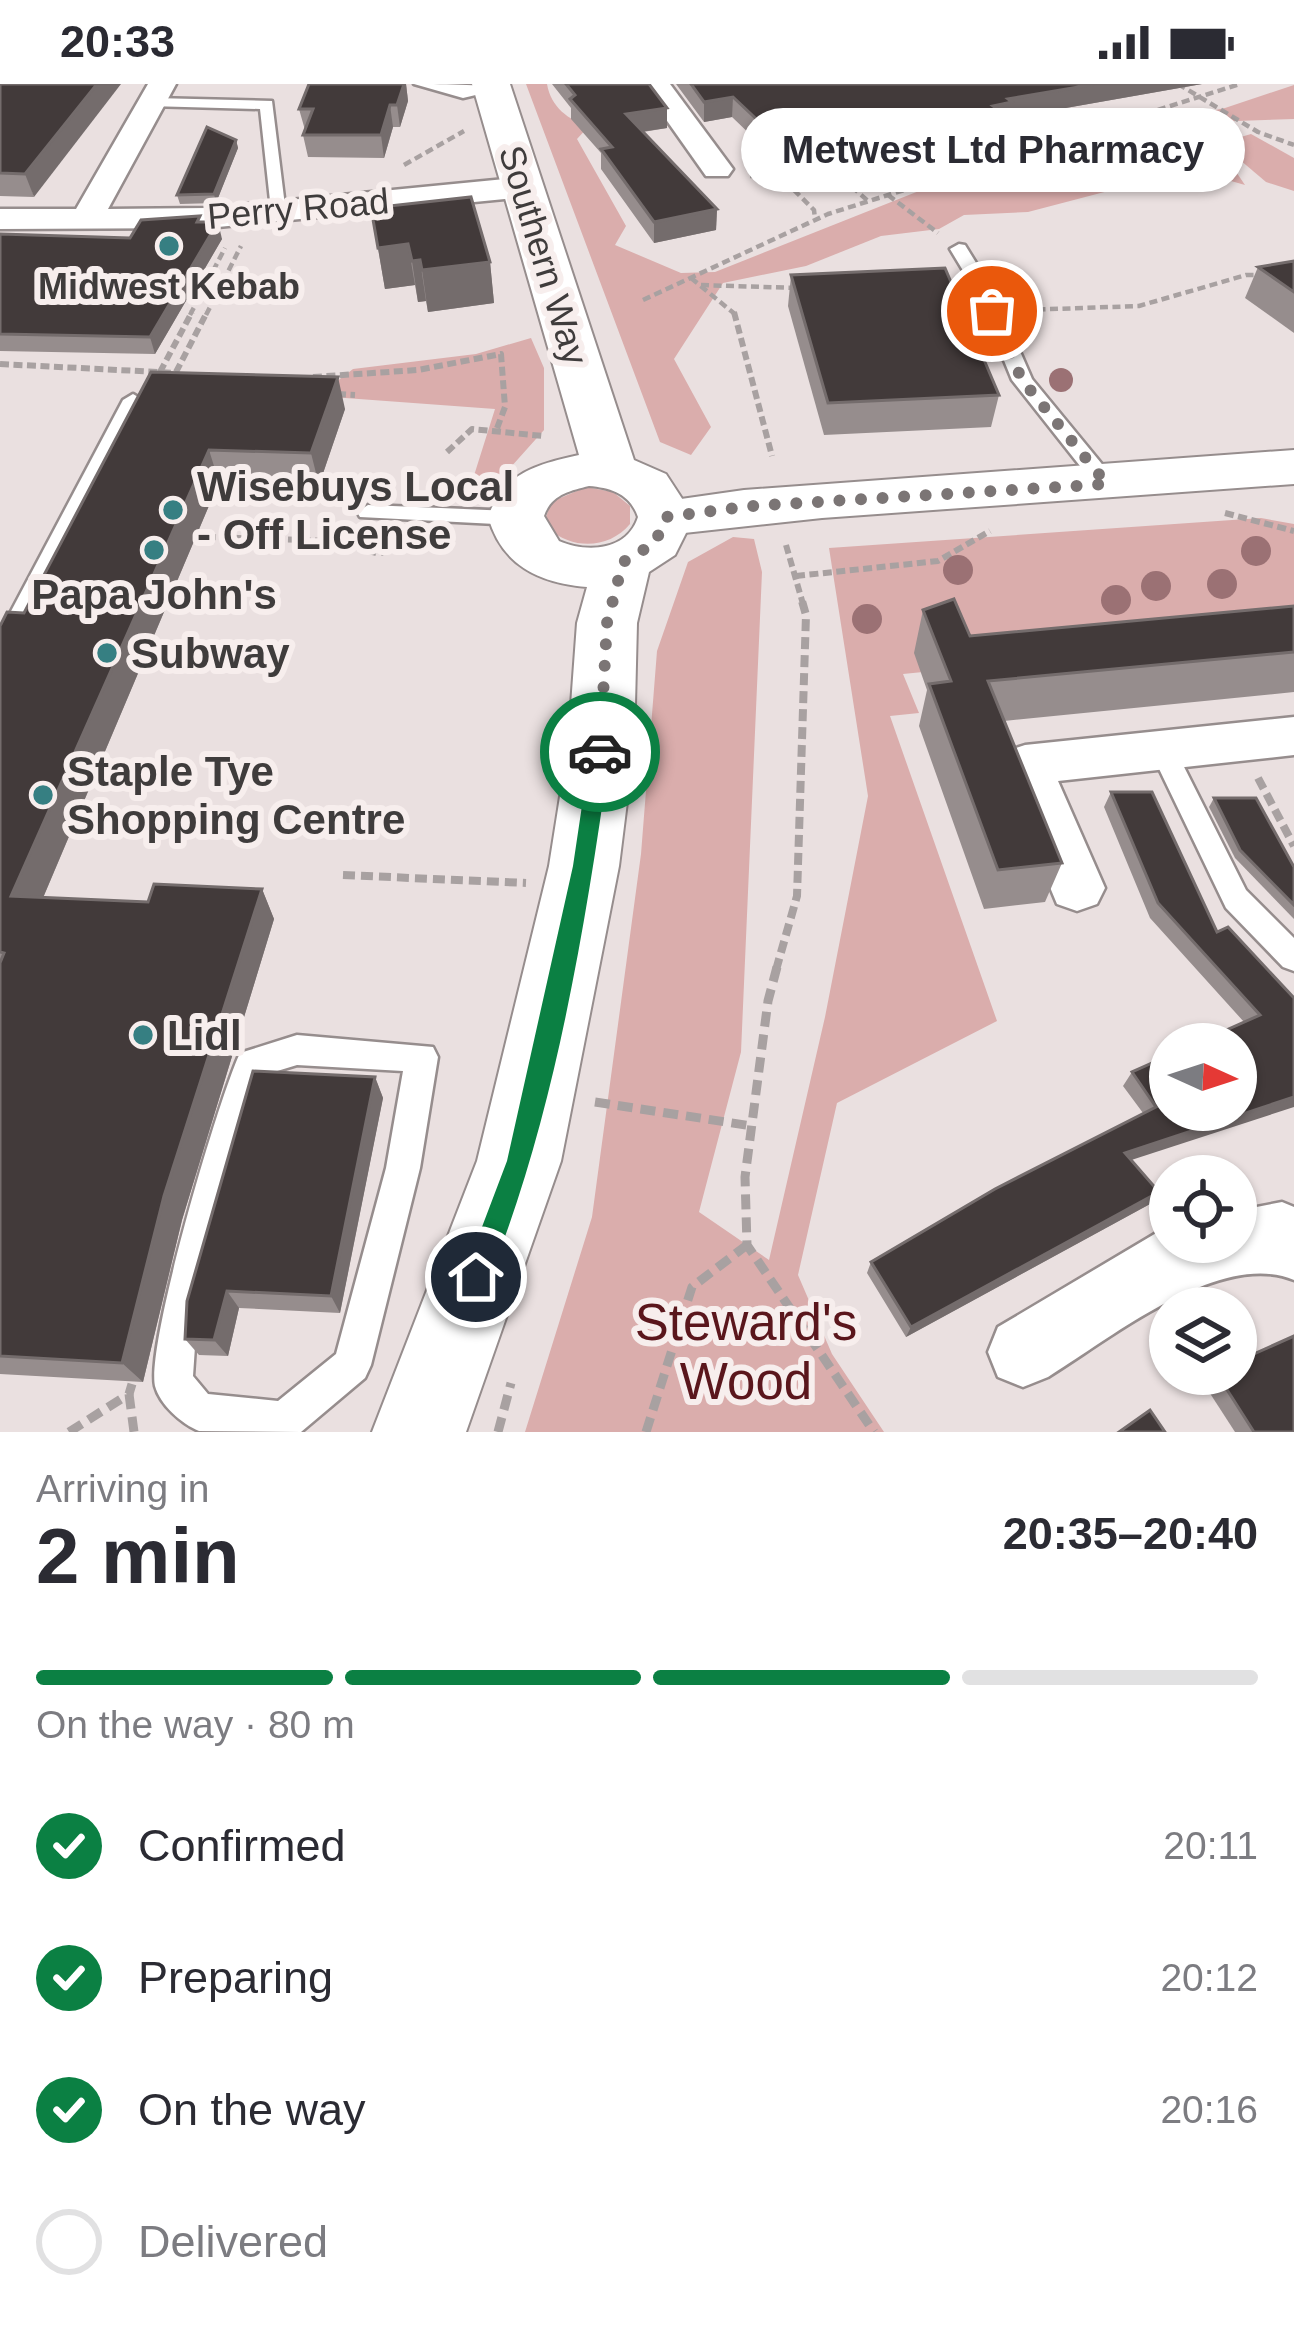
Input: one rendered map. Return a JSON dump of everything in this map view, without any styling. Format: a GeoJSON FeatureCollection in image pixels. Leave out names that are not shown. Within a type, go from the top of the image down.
{"type":"FeatureCollection","features":[{"type":"Feature","properties":{"kind":"main road","name":"Southern Way"},"geometry":{"type":"LineString","coordinates":[[485,100],[524,187],[564,309],[587,478]]}},
{"type":"Feature","properties":{"kind":"main road"},"geometry":{"type":"LineString","coordinates":[[601,584],[529,550],[517,535],[587,478],[770,503],[1107,484],[1294,467]]}},
{"type":"Feature","properties":{"kind":"main road"},"geometry":{"type":"LineString","coordinates":[[587,478],[655,543],[601,584]]}},
{"type":"Feature","properties":{"kind":"main road"},"geometry":{"type":"LineString","coordinates":[[419,1432],[519,1161],[584,866],[601,746],[601,584]]}},
{"type":"Feature","properties":{"kind":"street"},"geometry":{"type":"LineString","coordinates":[[656,84],[717,170]]}},
{"type":"Feature","properties":{"kind":"street"},"geometry":{"type":"LineString","coordinates":[[85,221],[158,93]]}},
{"type":"Feature","properties":{"kind":"street","name":"Perry Road"},"geometry":{"type":"LineString","coordinates":[[0,219],[85,221],[260,212],[524,187]]}},
{"type":"Feature","properties":{"kind":"street"},"geometry":{"type":"LineString","coordinates":[[1077,889],[1025,765],[1294,736]]}},
{"type":"Feature","properties":{"kind":"street"},"geometry":{"type":"LineString","coordinates":[[1023,1352],[1182,1256],[1282,1235],[1294,1246]]}},
{"type":"Feature","properties":{"kind":"lane"},"geometry":{"type":"LineString","coordinates":[[422,84],[485,100]]}},
{"type":"Feature","properties":{"kind":"lane"},"geometry":{"type":"LineString","coordinates":[[158,93],[267,104],[260,212]]}},
{"type":"Feature","properties":{"kind":"lane"},"geometry":{"type":"LineString","coordinates":[[958,249],[985,292],[1022,380],[1107,484]]}},
{"type":"Feature","properties":{"kind":"lane"},"geometry":{"type":"LineString","coordinates":[[0,656],[133,400]]}},
{"type":"Feature","properties":{"kind":"lane"},"geometry":{"type":"LineString","coordinates":[[368,512],[587,478]]}},
{"type":"Feature","properties":{"kind":"lane"},"geometry":{"type":"LineString","coordinates":[[1163,750],[1236,899],[1294,958]]}},
{"type":"Feature","properties":{"kind":"lane"},"geometry":{"type":"LineString","coordinates":[[297,1050],[422,1057],[403,1168],[352,1365],[284,1421],[199,1412],[173,1383],[179,1317],[250,1064],[297,1050]]}},
{"type":"Feature","properties":{"kind":"path"},"geometry":{"type":"LineString","coordinates":[[1178,84],[1258,132],[1294,145]]}},
{"type":"Feature","properties":{"kind":"path"},"geometry":{"type":"LineString","coordinates":[[643,300],[815,219],[1240,84]]}},
{"type":"Feature","properties":{"kind":"path"},"geometry":{"type":"LineString","coordinates":[[387,174],[485,100]]}},
{"type":"Feature","properties":{"kind":"path"},"geometry":{"type":"LineString","coordinates":[[832,169],[868,201]]}},
{"type":"Feature","properties":{"kind":"path"},"geometry":{"type":"LineString","coordinates":[[717,170],[729,180],[778,175],[814,210],[815,219]]}},
{"type":"Feature","properties":{"kind":"path"},"geometry":{"type":"LineString","coordinates":[[887,194],[958,249]]}},
{"type":"Feature","properties":{"kind":"path"},"geometry":{"type":"LineString","coordinates":[[160,372],[218,260],[260,212]]}},
{"type":"Feature","properties":{"kind":"path"},"geometry":{"type":"LineString","coordinates":[[176,372],[260,212]]}},
{"type":"Feature","properties":{"kind":"path"},"geometry":{"type":"LineString","coordinates":[[198,260],[218,260]]}},
{"type":"Feature","properties":{"kind":"path"},"geometry":{"type":"LineString","coordinates":[[692,278],[735,312],[770,503],[806,615],[797,896],[768,1001],[745,1177],[748,1245],[874,1432]]}},
{"type":"Feature","properties":{"kind":"path"},"geometry":{"type":"LineString","coordinates":[[182,290],[203,290]]}},
{"type":"Feature","properties":{"kind":"path"},"geometry":{"type":"LineString","coordinates":[[155,340],[177,340]]}},
{"type":"Feature","properties":{"kind":"path"},"geometry":{"type":"LineString","coordinates":[[307,376],[418,370],[501,354],[505,406],[496,431]]}},
{"type":"Feature","properties":{"kind":"path"},"geometry":{"type":"LineString","coordinates":[[2,367],[196,374]]}},
{"type":"Feature","properties":{"kind":"path"},"geometry":{"type":"LineString","coordinates":[[333,394],[356,395]]}},
{"type":"Feature","properties":{"kind":"path"},"geometry":{"type":"LineString","coordinates":[[447,452],[472,429],[496,431],[587,478]]}},
{"type":"Feature","properties":{"kind":"path"},"geometry":{"type":"LineString","coordinates":[[1247,504],[1211,507],[1294,531]]}},
{"type":"Feature","properties":{"kind":"path"},"geometry":{"type":"LineString","coordinates":[[796,576],[938,561],[992,530]]}},
{"type":"Feature","properties":{"kind":"path"},"geometry":{"type":"LineString","coordinates":[[207,537],[334,541],[380,554],[405,543]]}},
{"type":"Feature","properties":{"kind":"path"},"geometry":{"type":"LineString","coordinates":[[1239,742],[1294,846]]}},
{"type":"Feature","properties":{"kind":"path"},"geometry":{"type":"LineString","coordinates":[[527,884],[531,861]]}},
{"type":"Feature","properties":{"kind":"path"},"geometry":{"type":"LineString","coordinates":[[593,1082],[588,1101],[752,1126]]}},
{"type":"Feature","properties":{"kind":"path"},"geometry":{"type":"LineString","coordinates":[[646,1432],[692,1287],[748,1245]]}},
{"type":"Feature","properties":{"kind":"path"},"geometry":{"type":"LineString","coordinates":[[498,1432],[516,1366]]}},
{"type":"Feature","properties":{"kind":"path"},"geometry":{"type":"LineString","coordinates":[[129,1394],[134,1432]]}},
{"type":"Feature","properties":{"kind":"green space"},"geometry":{"type":"Polygon","coordinates":[[[526,84],[547,84],[562,111],[589,126],[577,139],[626,226],[615,245],[681,273],[715,272],[929,187],[1020,166],[1110,133],[1225,108],[1294,85],[1294,119],[1208,122],[1187,136],[1201,147],[1224,154],[1245,185],[1224,179],[1199,186],[1177,173],[1028,212],[964,215],[939,229],[881,236],[806,266],[723,283],[674,359],[711,427],[691,455],[660,442],[526,84]]]}},
{"type":"Feature","properties":{"kind":"green space"},"geometry":{"type":"Polygon","coordinates":[[[1251,134],[1294,158],[1294,191],[1266,182],[1220,143],[1251,134]]]}},
{"type":"Feature","properties":{"kind":"green space"},"geometry":{"type":"Polygon","coordinates":[[[531,338],[544,368],[544,430],[502,477],[471,485],[495,409],[318,396],[353,369],[476,354],[531,338]]]}},
{"type":"Feature","properties":{"kind":"green space"},"geometry":{"type":"Polygon","coordinates":[[[586,487],[613,492],[630,506],[630,524],[612,538],[591,544],[569,541],[549,529],[545,520],[551,502],[586,487]]]}},
{"type":"Feature","properties":{"kind":"green space","name":"Steward's Wood"},"geometry":{"type":"Polygon","coordinates":[[[1261,518],[1294,524],[1294,635],[903,674],[919,713],[890,716],[997,1021],[837,1103],[798,1275],[832,1354],[884,1432],[525,1432],[592,1217],[641,854],[657,651],[688,562],[733,537],[754,539],[762,572],[741,1052],[699,1212],[769,1260],[825,1017],[868,796],[829,548],[1261,518]]]}},
{"type":"Feature","properties":{"kind":"building"},"geometry":{"type":"Polygon","coordinates":[[[0,84],[97,84],[25,174],[0,173],[0,84]]]}},
{"type":"Feature","properties":{"kind":"building"},"geometry":{"type":"Polygon","coordinates":[[[309,84],[404,84],[397,105],[390,105],[381,135],[303,135],[313,109],[299,109],[309,84]]]}},
{"type":"Feature","properties":{"kind":"building"},"geometry":{"type":"Polygon","coordinates":[[[566,84],[649,84],[667,108],[626,114],[717,209],[654,222],[601,149],[612,147],[570,99],[575,95],[566,84]]]}},
{"type":"Feature","properties":{"kind":"building"},"geometry":{"type":"Polygon","coordinates":[[[691,84],[1096,84],[1008,99],[1012,102],[993,106],[1006,115],[805,165],[733,97],[704,102],[691,84]]]}},
{"type":"Feature","properties":{"kind":"building"},"geometry":{"type":"Polygon","coordinates":[[[207,127],[236,140],[214,194],[177,195],[207,127]]]}},
{"type":"Feature","properties":{"kind":"building"},"geometry":{"type":"Polygon","coordinates":[[[471,197],[490,262],[422,270],[420,260],[412,261],[408,244],[378,248],[371,208],[471,197]]]}},
{"type":"Feature","properties":{"kind":"building"},"geometry":{"type":"Polygon","coordinates":[[[200,216],[197,222],[218,222],[150,337],[0,334],[0,234],[130,238],[141,220],[200,216]]]}},
{"type":"Feature","properties":{"kind":"building"},"geometry":{"type":"Polygon","coordinates":[[[1294,261],[1294,292],[1258,267],[1294,261]]]}},
{"type":"Feature","properties":{"kind":"building"},"geometry":{"type":"Polygon","coordinates":[[[945,268],[999,395],[828,403],[791,275],[945,268]]]}},
{"type":"Feature","properties":{"kind":"building","name":"Staple Tye Shopping Centre"},"geometry":{"type":"Polygon","coordinates":[[[151,372],[338,377],[311,453],[209,450],[11,896],[148,902],[154,884],[262,889],[164,1196],[122,1363],[0,1356],[0,963],[4,953],[0,952],[0,626],[7,612],[24,613],[151,372]]]}},
{"type":"Feature","properties":{"kind":"building"},"geometry":{"type":"Polygon","coordinates":[[[954,599],[970,636],[1294,606],[1294,652],[988,681],[1062,863],[998,870],[929,684],[951,681],[923,610],[954,599]]]}},
{"type":"Feature","properties":{"kind":"building"},"geometry":{"type":"Polygon","coordinates":[[[1111,792],[1152,792],[1217,932],[1228,927],[1294,998],[1294,1097],[1257,1109],[1257,1023],[1242,1023],[1260,1015],[1158,903],[1111,792]]]}},
{"type":"Feature","properties":{"kind":"building"},"geometry":{"type":"Polygon","coordinates":[[[1214,798],[1256,798],[1294,867],[1294,905],[1240,850],[1214,798]]]}},
{"type":"Feature","properties":{"kind":"building"},"geometry":{"type":"Polygon","coordinates":[[[1149,1064],[1149,1097],[1132,1072],[1149,1064]]]}},
{"type":"Feature","properties":{"kind":"building"},"geometry":{"type":"Polygon","coordinates":[[[253,1071],[375,1077],[331,1296],[227,1291],[214,1340],[185,1339],[187,1301],[253,1071]]]}},
{"type":"Feature","properties":{"kind":"building"},"geometry":{"type":"Polygon","coordinates":[[[1149,1111],[1149,1131],[1191,1131],[1125,1153],[1149,1181],[1149,1197],[911,1327],[871,1262],[995,1189],[1149,1111]]]}},
{"type":"Feature","properties":{"kind":"building"},"geometry":{"type":"Polygon","coordinates":[[[1294,1336],[1294,1432],[1254,1432],[1230,1395],[1257,1395],[1257,1353],[1294,1336]]]}},
{"type":"Feature","properties":{"kind":"building"},"geometry":{"type":"Polygon","coordinates":[[[1150,1410],[1165,1432],[1119,1432],[1150,1410]]]}},
{"type":"Feature","properties":{"kind":"way so far"},"geometry":{"type":"LineString","coordinates":[[600,752],[607,623],[623,562],[655,543],[666,517],[752,506],[1107,484],[1022,380],[992,311]]}},
{"type":"Feature","properties":{"kind":"place","name":"Midwest Kebab"},"geometry":{"type":"Point","coordinates":[169,246]}},
{"type":"Feature","properties":{"kind":"place","name":"Metwest Ltd Pharmacy"},"geometry":{"type":"Point","coordinates":[992,311]}},
{"type":"Feature","properties":{"kind":"place","name":"Wisebuys Local - Off License"},"geometry":{"type":"Point","coordinates":[173,510]}},
{"type":"Feature","properties":{"kind":"place","name":"Papa John's"},"geometry":{"type":"Point","coordinates":[154,550]}},
{"type":"Feature","properties":{"kind":"place","name":"Subway"},"geometry":{"type":"Point","coordinates":[107,653]}},
{"type":"Feature","properties":{"kind":"place","name":"Staple Tye Shopping Centre"},"geometry":{"type":"Point","coordinates":[43,795]}},
{"type":"Feature","properties":{"kind":"place","name":"Lidl"},"geometry":{"type":"Point","coordinates":[143,1035]}},
{"type":"Feature","properties":{"kind":"route"},"geometry":{"type":"LineString","coordinates":[[476,1277],[519,1161],[584,866],[600,752]]}}]}
